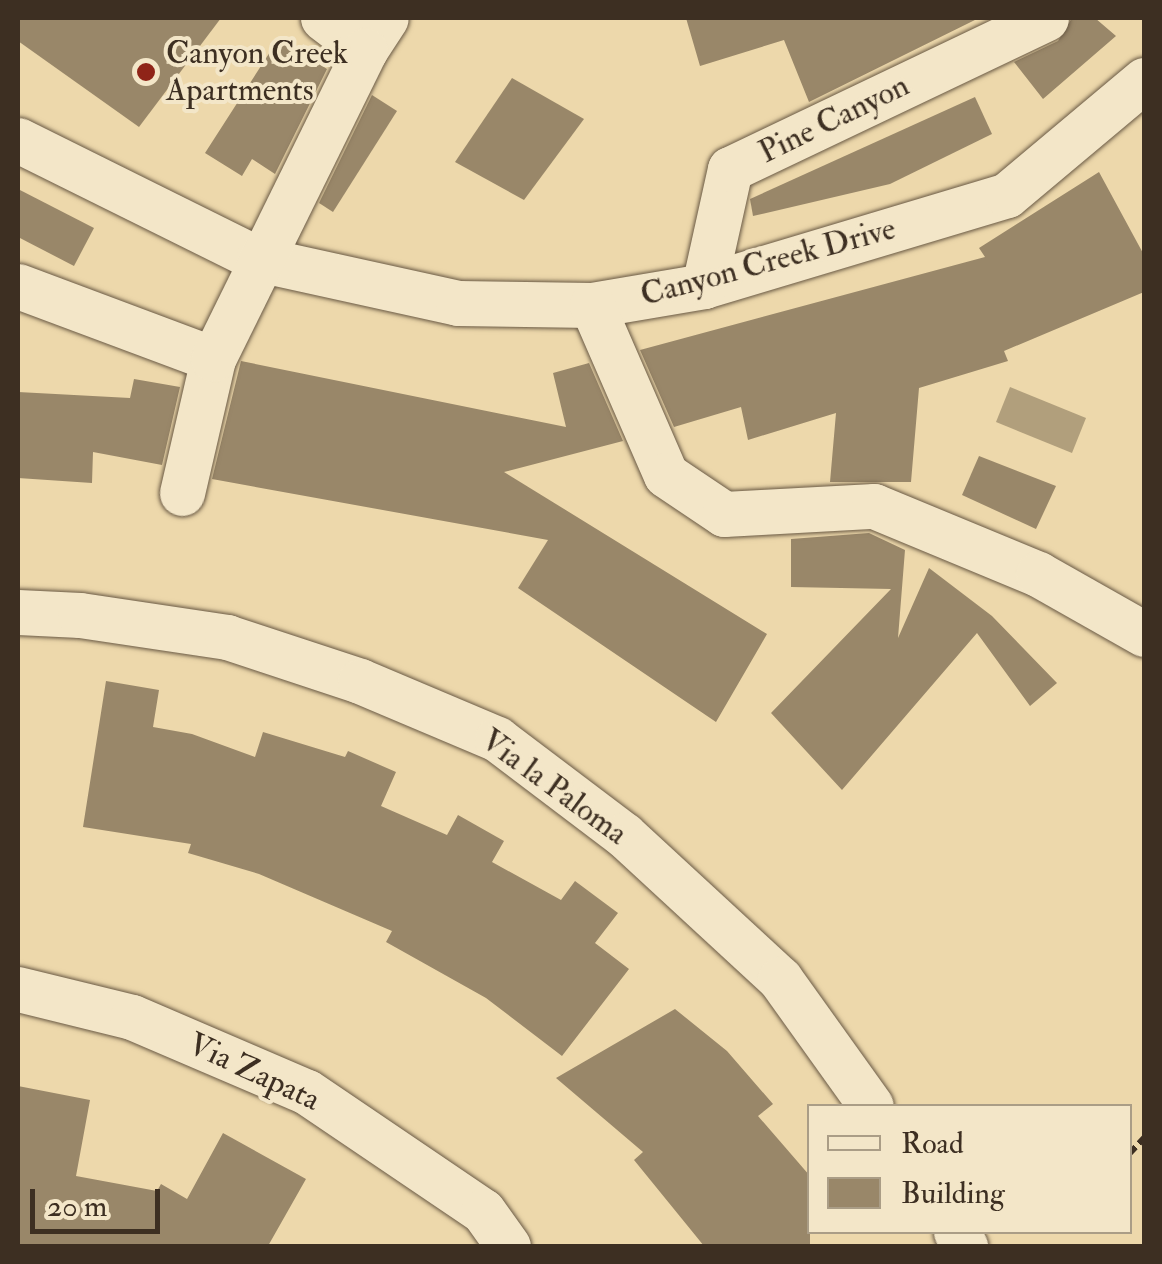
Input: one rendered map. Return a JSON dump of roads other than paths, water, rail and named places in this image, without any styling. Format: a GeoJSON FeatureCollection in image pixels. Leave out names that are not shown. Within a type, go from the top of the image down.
{"type":"FeatureCollection","features":[{"type":"Feature","properties":{"kind":"street"},"geometry":{"type":"LineString","coordinates":[[182,494],[213,359],[258,259],[375,34],[324,18]]}},
{"type":"Feature","properties":{"kind":"street","name":"Pine Canyon"},"geometry":{"type":"LineString","coordinates":[[704,286],[730,170],[1046,18]]}},
{"type":"Feature","properties":{"kind":"street","name":"Canyon Creek Drive"},"geometry":{"type":"LineString","coordinates":[[18,140],[258,259],[458,304],[592,305],[704,286],[1007,195],[1144,80]]}},
{"type":"Feature","properties":{"kind":"street"},"geometry":{"type":"LineString","coordinates":[[18,286],[213,359]]}},
{"type":"Feature","properties":{"kind":"street"},"geometry":{"type":"LineString","coordinates":[[592,305],[666,476],[724,514],[874,506],[1038,574],[1144,634]]}},
{"type":"Feature","properties":{"kind":"street","name":"Via la Paloma"},"geometry":{"type":"LineString","coordinates":[[18,612],[80,614],[227,637],[360,681],[497,738],[624,834],[780,978],[870,1104]]}},
{"type":"Feature","properties":{"kind":"street","name":"Via Zapata"},"geometry":{"type":"LineString","coordinates":[[18,989],[132,1016],[307,1092],[483,1211],[508,1246]]}},
{"type":"Feature","properties":{"kind":"place","name":"Canyon Creek Apartments"},"geometry":{"type":"Point","coordinates":[146,72]}}]}
